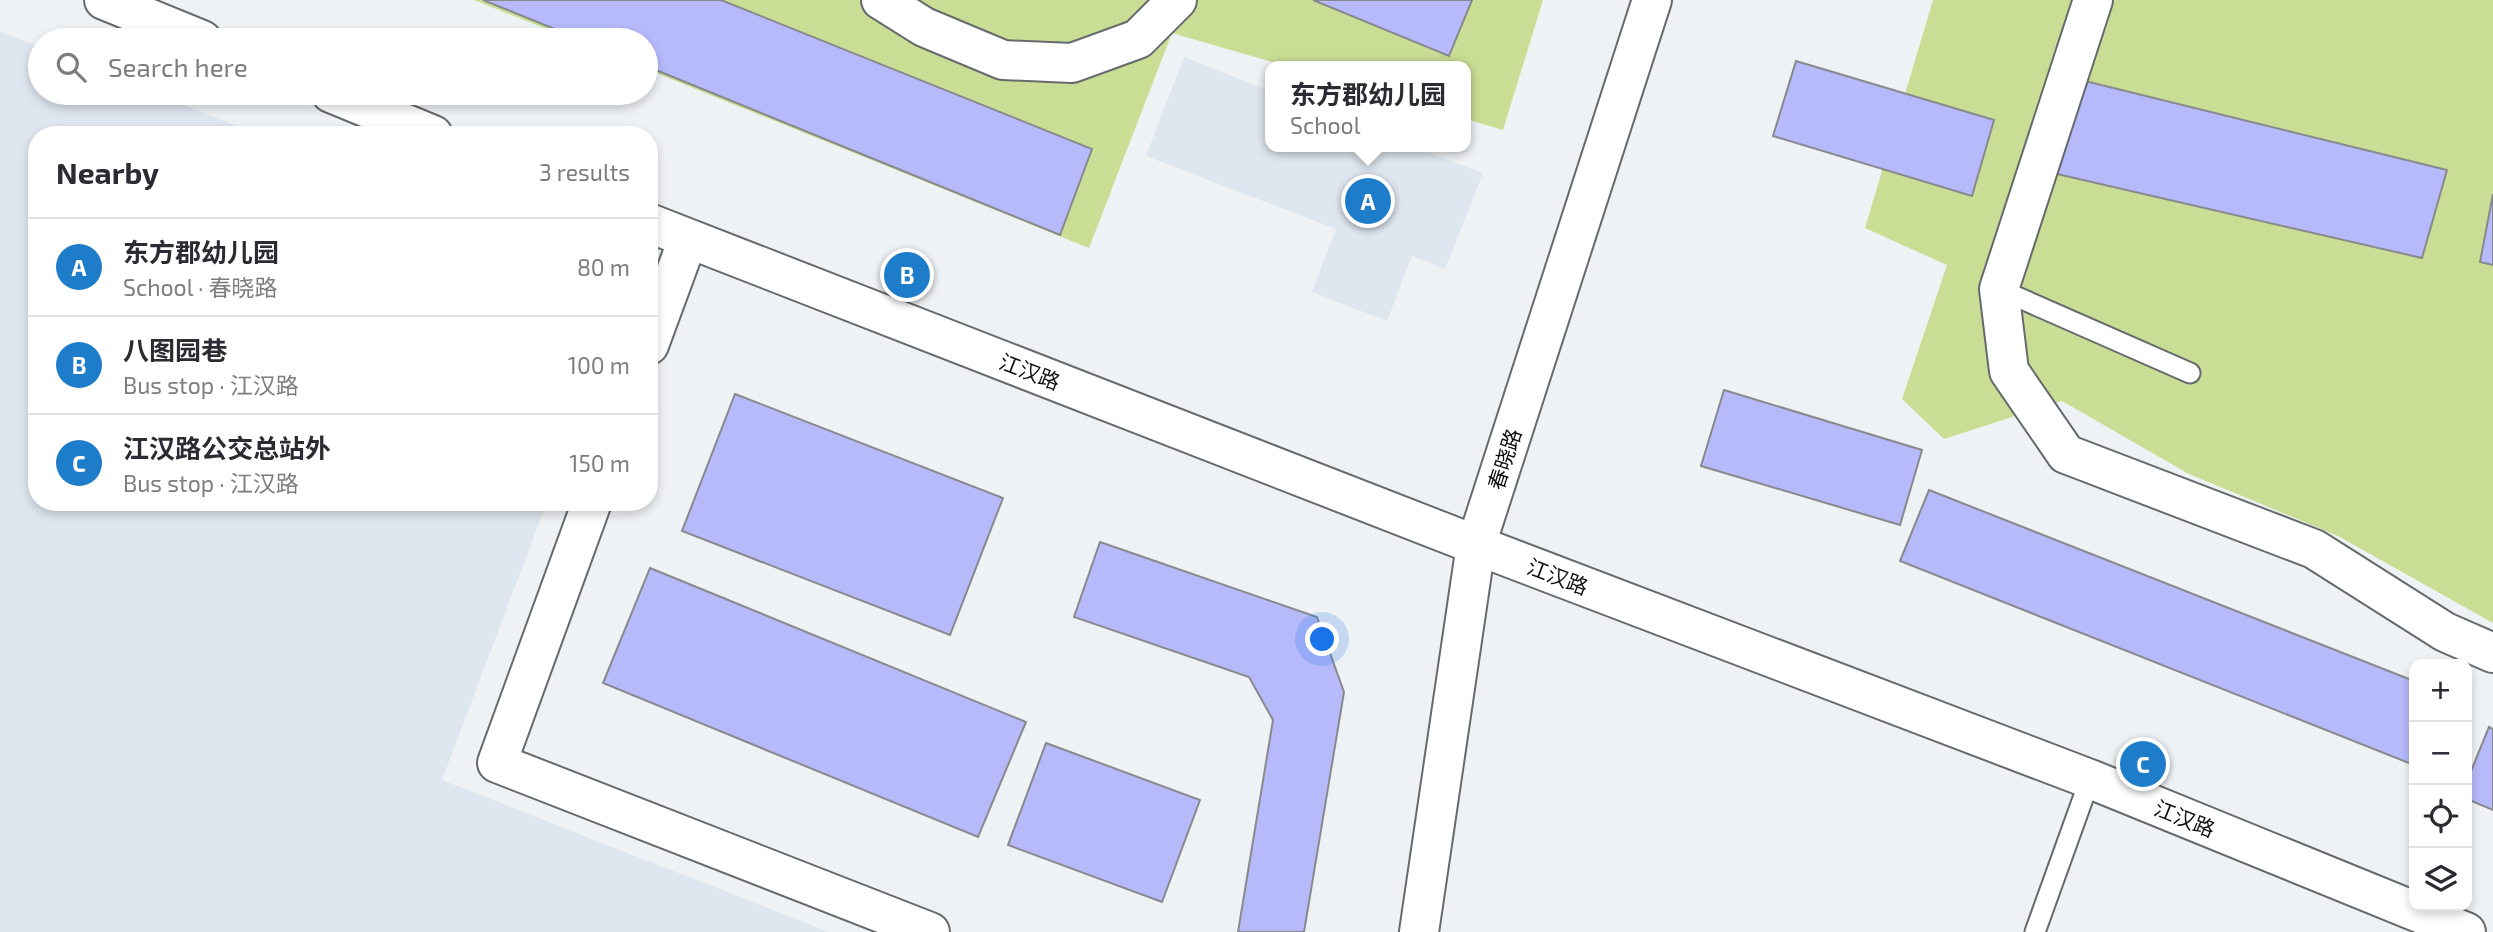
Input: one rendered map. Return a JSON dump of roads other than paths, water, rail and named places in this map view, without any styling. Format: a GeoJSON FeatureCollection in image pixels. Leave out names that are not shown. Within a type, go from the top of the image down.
{"type":"FeatureCollection","features":[{"type":"Feature","properties":{"kind":"street"},"geometry":{"type":"LineString","coordinates":[[104,0],[173,28]]}},
{"type":"Feature","properties":{"kind":"street"},"geometry":{"type":"LineString","coordinates":[[881,0],[925,27],[1003,60],[1072,63],[1138,39],[1177,0]]}},
{"type":"Feature","properties":{"kind":"street","name":"春晓路"},"geometry":{"type":"LineString","coordinates":[[1419,932],[1476,545],[1652,0]]}},
{"type":"Feature","properties":{"kind":"street"},"geometry":{"type":"LineString","coordinates":[[2093,0],[1999,289],[2009,371],[2066,454],[2314,549],[2445,632],[2493,653]]}},
{"type":"Feature","properties":{"kind":"street"},"geometry":{"type":"LineString","coordinates":[[360,105],[411,126]]}},
{"type":"Feature","properties":{"kind":"street","name":"江汉路"},"geometry":{"type":"LineString","coordinates":[[658,227],[1476,545],[2090,779],[2417,923],[2466,932]]}},
{"type":"Feature","properties":{"kind":"street"},"geometry":{"type":"LineString","coordinates":[[658,321],[688,239]]}},
{"type":"Feature","properties":{"kind":"street"},"geometry":{"type":"LineString","coordinates":[[589,511],[497,763],[930,932]]}},
{"type":"Feature","properties":{"kind":"lane"},"geometry":{"type":"LineString","coordinates":[[1999,289],[2190,373]]}},
{"type":"Feature","properties":{"kind":"lane"},"geometry":{"type":"LineString","coordinates":[[2035,932],[2090,779]]}},
{"type":"Feature","properties":{"kind":"place","name":"东方郡幼儿园"},"geometry":{"type":"Point","coordinates":[1368,201]}},
{"type":"Feature","properties":{"kind":"place","name":"八图园巷"},"geometry":{"type":"Point","coordinates":[907,275]}},
{"type":"Feature","properties":{"kind":"place","name":"江汉路公交总站外"},"geometry":{"type":"Point","coordinates":[2143,764]}}]}
